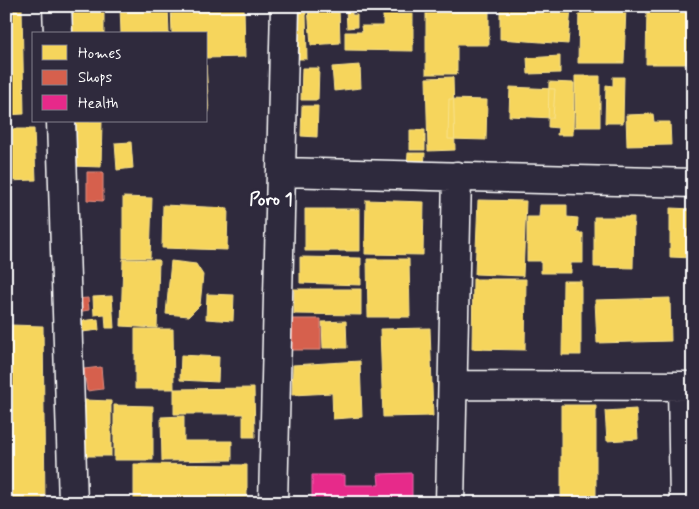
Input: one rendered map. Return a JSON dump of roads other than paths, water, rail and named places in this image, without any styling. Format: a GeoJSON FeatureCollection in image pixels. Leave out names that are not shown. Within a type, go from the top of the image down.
{"type":"FeatureCollection","features":[{"type":"Feature","properties":{"kind":"street"},"geometry":{"type":"LineString","coordinates":[[57,6],[58,32]]}},
{"type":"Feature","properties":{"kind":"street"},"geometry":{"type":"LineString","coordinates":[[273,503],[285,6]]}},
{"type":"Feature","properties":{"kind":"street"},"geometry":{"type":"LineString","coordinates":[[61,122],[73,503]]}},
{"type":"Feature","properties":{"kind":"street"},"geometry":{"type":"LineString","coordinates":[[282,172],[693,183]]}},
{"type":"Feature","properties":{"kind":"street"},"geometry":{"type":"LineString","coordinates":[[450,503],[457,176]]}},
{"type":"Feature","properties":{"kind":"street"},"geometry":{"type":"LineString","coordinates":[[454,385],[687,386],[684,503]]}},
{"type":"Feature","properties":{"kind":"district","name":"Poro 1"},"geometry":{"type":"Point","coordinates":[271,200]}}]}
